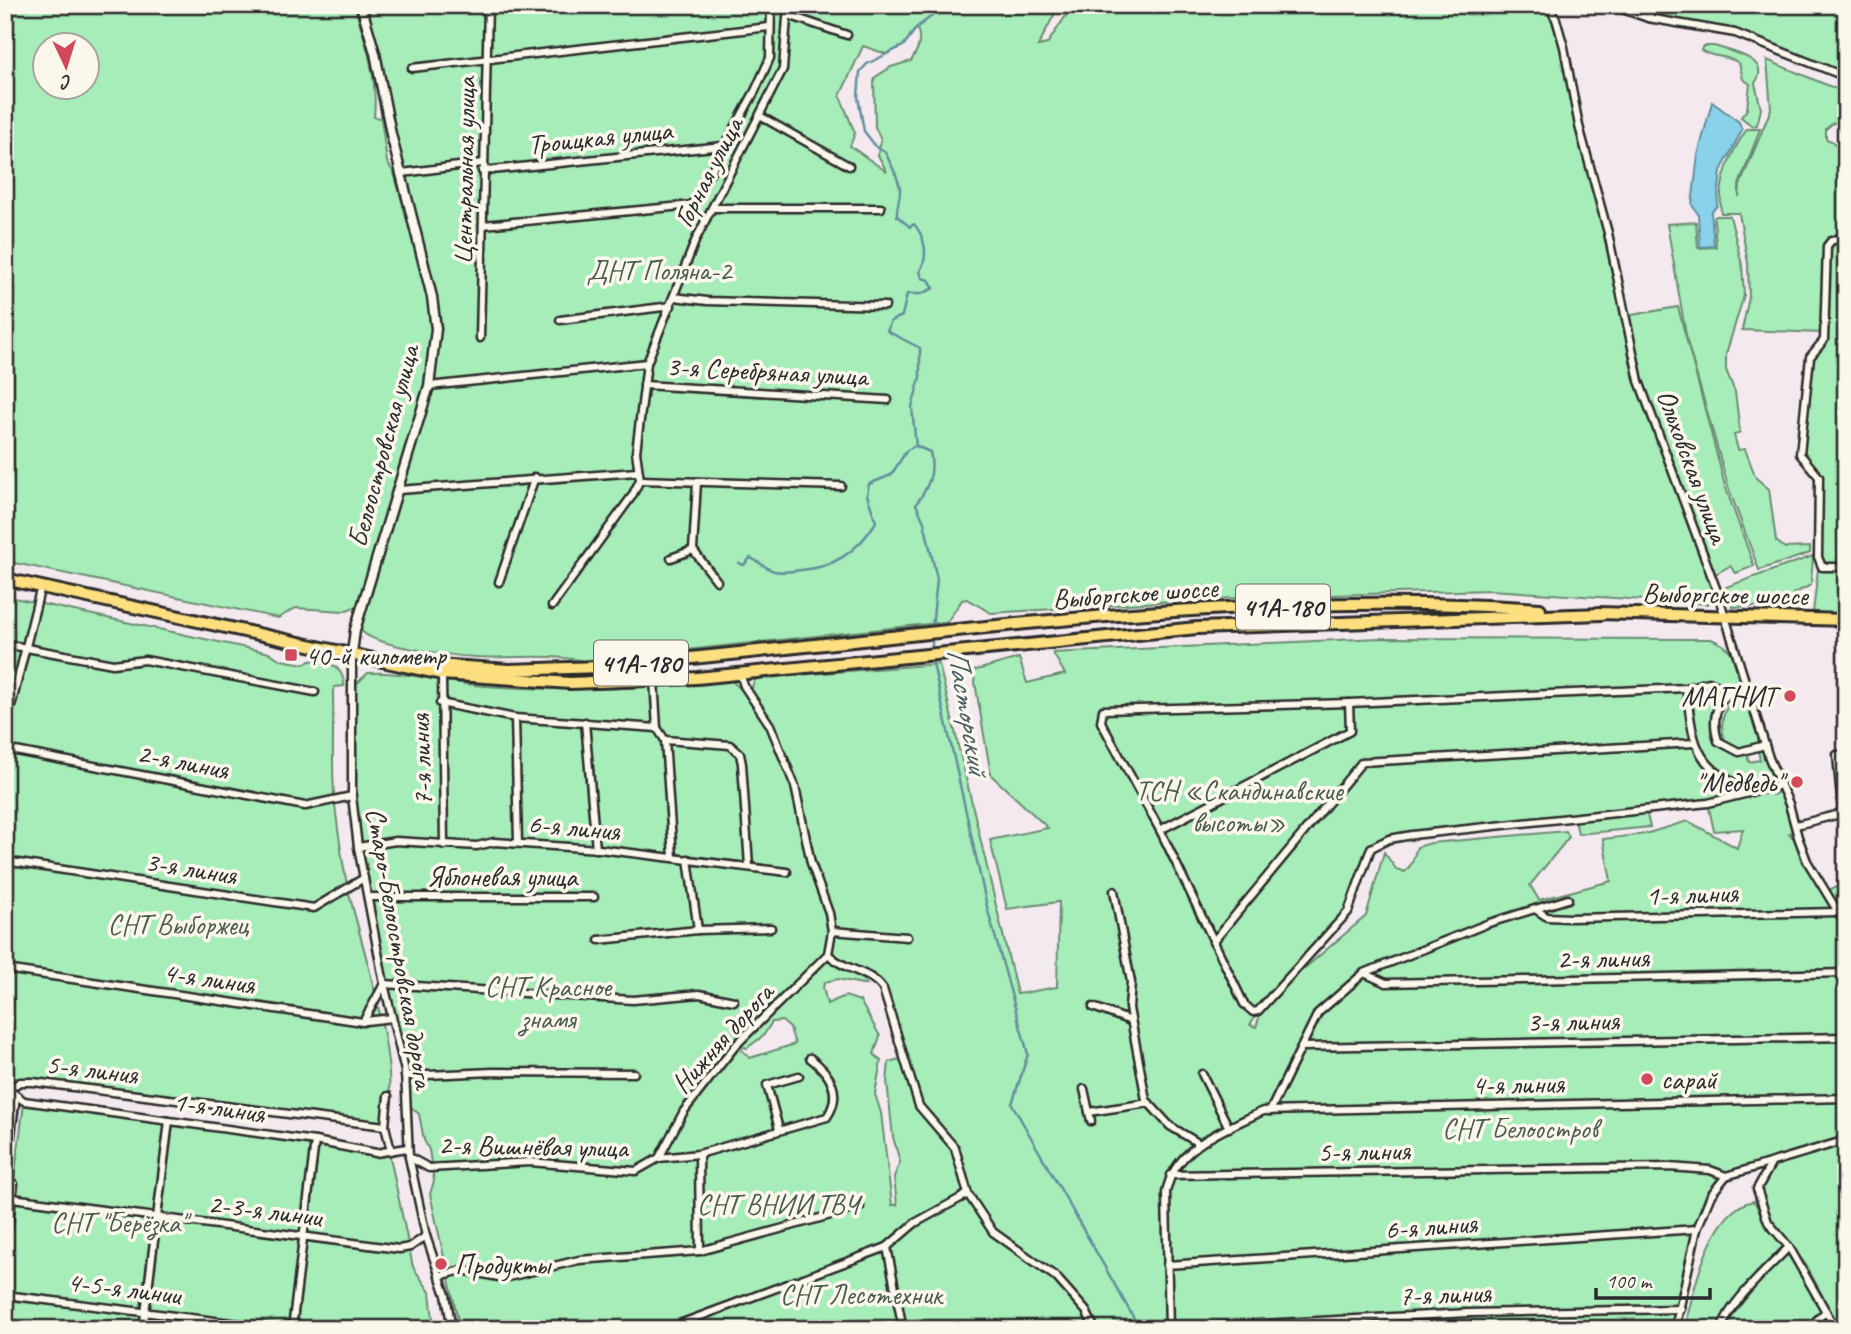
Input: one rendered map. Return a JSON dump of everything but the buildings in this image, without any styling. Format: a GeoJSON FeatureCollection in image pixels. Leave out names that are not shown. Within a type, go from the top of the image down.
{"type":"FeatureCollection","features":[{"type":"Feature","properties":{"kind":"main road","name":"41А-180"},"geometry":{"type":"LineString","coordinates":[[5,579],[442,674],[539,683],[654,680],[740,673]]}},
{"type":"Feature","properties":{"kind":"main road","name":"Выборгское шоссе"},"geometry":{"type":"LineString","coordinates":[[385,660],[509,670],[568,669],[1198,610],[1297,607],[1514,607],[1602,614],[1846,620]]}},
{"type":"Feature","properties":{"kind":"main road","name":"Выборгское шоссе"},"geometry":{"type":"LineString","coordinates":[[740,673],[1197,628],[1602,614]]}},
{"type":"Feature","properties":{"kind":"street","name":"Белоостровская улица"},"geometry":{"type":"LineString","coordinates":[[352,653],[355,630],[429,386],[436,329],[435,313],[401,173],[376,53],[361,5]]}},
{"type":"Feature","properties":{"kind":"street","name":"Центральная улица"},"geometry":{"type":"LineString","coordinates":[[480,338],[488,5]]}},
{"type":"Feature","properties":{"kind":"street"},"geometry":{"type":"LineString","coordinates":[[482,225],[694,204],[723,146],[755,92],[770,58],[771,5]]}},
{"type":"Feature","properties":{"kind":"street","name":"Горная улица"},"geometry":{"type":"LineString","coordinates":[[639,480],[637,471],[647,363],[696,239],[783,69],[788,5]]}},
{"type":"Feature","properties":{"kind":"street","name":"Ольховская улица"},"geometry":{"type":"LineString","coordinates":[[1548,5],[1556,19],[1564,47],[1639,381],[1726,617],[1765,744],[1807,861],[1846,925]]}},
{"type":"Feature","properties":{"kind":"street"},"geometry":{"type":"LineString","coordinates":[[1611,5],[1648,18],[1735,33],[1846,77]]}},
{"type":"Feature","properties":{"kind":"street"},"geometry":{"type":"LineString","coordinates":[[1648,18],[1654,5]]}},
{"type":"Feature","properties":{"kind":"street"},"geometry":{"type":"LineString","coordinates":[[788,15],[847,35]]}},
{"type":"Feature","properties":{"kind":"street"},"geometry":{"type":"LineString","coordinates":[[412,68],[769,27]]}},
{"type":"Feature","properties":{"kind":"street"},"geometry":{"type":"LineString","coordinates":[[760,116],[849,166]]}},
{"type":"Feature","properties":{"kind":"street","name":"Троицкая улица"},"geometry":{"type":"LineString","coordinates":[[482,171],[723,146]]}},
{"type":"Feature","properties":{"kind":"street"},"geometry":{"type":"LineString","coordinates":[[401,173],[483,163]]}},
{"type":"Feature","properties":{"kind":"street"},"geometry":{"type":"LineString","coordinates":[[712,208],[881,208]]}},
{"type":"Feature","properties":{"kind":"street"},"geometry":{"type":"LineString","coordinates":[[1846,236],[1831,241],[1827,246],[1824,340],[1810,357],[1806,410],[1800,438],[1800,454],[1819,477],[1818,558],[1825,568],[1846,567]]}},
{"type":"Feature","properties":{"kind":"street"},"geometry":{"type":"LineString","coordinates":[[674,297],[733,302],[885,306]]}},
{"type":"Feature","properties":{"kind":"street"},"geometry":{"type":"LineString","coordinates":[[560,320],[671,306]]}},
{"type":"Feature","properties":{"kind":"street"},"geometry":{"type":"LineString","coordinates":[[429,386],[647,363]]}},
{"type":"Feature","properties":{"kind":"street","name":"3-я Серебряная улица"},"geometry":{"type":"LineString","coordinates":[[644,385],[888,400]]}},
{"type":"Feature","properties":{"kind":"street"},"geometry":{"type":"LineString","coordinates":[[398,490],[535,477],[637,471]]}},
{"type":"Feature","properties":{"kind":"street"},"geometry":{"type":"LineString","coordinates":[[499,582],[535,477]]}},
{"type":"Feature","properties":{"kind":"street"},"geometry":{"type":"LineString","coordinates":[[552,606],[632,496],[639,480],[841,486]]}},
{"type":"Feature","properties":{"kind":"street"},"geometry":{"type":"LineString","coordinates":[[697,482],[693,550],[717,581]]}},
{"type":"Feature","properties":{"kind":"street"},"geometry":{"type":"LineString","coordinates":[[671,558],[693,550]]}},
{"type":"Feature","properties":{"kind":"street"},"geometry":{"type":"LineString","coordinates":[[5,731],[41,586]]}},
{"type":"Feature","properties":{"kind":"street"},"geometry":{"type":"LineString","coordinates":[[5,644],[113,664],[125,665],[145,660],[314,692]]}},
{"type":"Feature","properties":{"kind":"street","name":"Старо-Белоостровская дорога"},"geometry":{"type":"LineString","coordinates":[[352,653],[352,796],[358,847],[405,1076],[407,1148],[426,1236],[452,1329]]}},
{"type":"Feature","properties":{"kind":"street"},"geometry":{"type":"LineString","coordinates":[[740,673],[744,686],[770,726],[789,770],[804,836],[828,906],[832,931],[828,954],[839,964],[872,977],[883,989],[919,1106],[955,1148],[968,1194],[993,1232],[1056,1277],[1086,1311],[1095,1329]]}},
{"type":"Feature","properties":{"kind":"street","name":"7-я линия"},"geometry":{"type":"LineString","coordinates":[[442,674],[440,703],[444,845]]}},
{"type":"Feature","properties":{"kind":"street"},"geometry":{"type":"LineString","coordinates":[[654,680],[657,728],[665,740],[673,857]]}},
{"type":"Feature","properties":{"kind":"street"},"geometry":{"type":"LineString","coordinates":[[1730,691],[1709,682],[1686,688],[1349,703],[1102,710],[1101,722],[1160,830],[1248,1010],[1258,1011],[1348,912],[1371,848],[1378,843],[1412,835],[1707,803],[1781,785]]}},
{"type":"Feature","properties":{"kind":"street"},"geometry":{"type":"LineString","coordinates":[[1747,687],[1730,691],[1720,702],[1714,719],[1718,741],[1739,752],[1765,744]]}},
{"type":"Feature","properties":{"kind":"street"},"geometry":{"type":"LineString","coordinates":[[1686,688],[1697,752],[1710,767],[1753,791]]}},
{"type":"Feature","properties":{"kind":"street"},"geometry":{"type":"LineString","coordinates":[[440,703],[515,718],[657,728]]}},
{"type":"Feature","properties":{"kind":"street"},"geometry":{"type":"LineString","coordinates":[[1160,830],[1350,731],[1349,703]]}},
{"type":"Feature","properties":{"kind":"street"},"geometry":{"type":"LineString","coordinates":[[515,718],[518,843]]}},
{"type":"Feature","properties":{"kind":"street"},"geometry":{"type":"LineString","coordinates":[[585,722],[596,849]]}},
{"type":"Feature","properties":{"kind":"street"},"geometry":{"type":"LineString","coordinates":[[665,740],[713,742],[733,748],[740,754],[749,866]]}},
{"type":"Feature","properties":{"kind":"street"},"geometry":{"type":"LineString","coordinates":[[1213,942],[1362,762],[1694,743]]}},
{"type":"Feature","properties":{"kind":"street","name":"2-я линия"},"geometry":{"type":"LineString","coordinates":[[5,749],[305,806],[352,796]]}},
{"type":"Feature","properties":{"kind":"street"},"geometry":{"type":"LineString","coordinates":[[1796,825],[1836,815],[1844,810],[1837,755],[1846,754]]}},
{"type":"Feature","properties":{"kind":"street","name":"6-я линия"},"geometry":{"type":"LineString","coordinates":[[358,847],[397,841],[444,845],[518,843],[673,857],[787,872]]}},
{"type":"Feature","properties":{"kind":"street"},"geometry":{"type":"LineString","coordinates":[[688,859],[698,930]]}},
{"type":"Feature","properties":{"kind":"street","name":"3-я линия"},"geometry":{"type":"LineString","coordinates":[[5,861],[314,908],[364,878]]}},
{"type":"Feature","properties":{"kind":"street"},"geometry":{"type":"LineString","coordinates":[[1114,891],[1131,982],[1131,1021],[1140,1074],[1149,1103],[1170,1126],[1198,1143],[1169,1175],[1166,1193],[1169,1329]]}},
{"type":"Feature","properties":{"kind":"street","name":"Яблоневая улица"},"geometry":{"type":"LineString","coordinates":[[368,897],[594,897]]}},
{"type":"Feature","properties":{"kind":"street"},"geometry":{"type":"LineString","coordinates":[[1270,1111],[1318,1013],[1364,973],[1489,923],[1568,899]]}},
{"type":"Feature","properties":{"kind":"street","name":"1-я линия"},"geometry":{"type":"LineString","coordinates":[[1535,909],[1547,917],[1838,912]]}},
{"type":"Feature","properties":{"kind":"street"},"geometry":{"type":"LineString","coordinates":[[599,940],[698,930],[771,928]]}},
{"type":"Feature","properties":{"kind":"street"},"geometry":{"type":"LineString","coordinates":[[832,931],[907,937]]}},
{"type":"Feature","properties":{"kind":"street","name":"Нижняя дорога"},"geometry":{"type":"LineString","coordinates":[[659,1158],[684,1111],[736,1045],[828,954]]}},
{"type":"Feature","properties":{"kind":"street","name":"4-я линия"},"geometry":{"type":"LineString","coordinates":[[5,969],[366,1021],[392,1018]]}},
{"type":"Feature","properties":{"kind":"street","name":"2-я линия"},"geometry":{"type":"LineString","coordinates":[[1364,973],[1386,983],[1846,974]]}},
{"type":"Feature","properties":{"kind":"street"},"geometry":{"type":"LineString","coordinates":[[366,1021],[384,984],[633,1000],[699,994],[734,1001]]}},
{"type":"Feature","properties":{"kind":"street"},"geometry":{"type":"LineString","coordinates":[[1093,1007],[1131,1021]]}},
{"type":"Feature","properties":{"kind":"street","name":"3-я линия"},"geometry":{"type":"LineString","coordinates":[[1302,1047],[1846,1037]]}},
{"type":"Feature","properties":{"kind":"street","name":"2-я Вишнёвая улица"},"geometry":{"type":"LineString","coordinates":[[409,1157],[429,1168],[530,1162],[636,1171],[659,1158],[699,1154],[824,1118],[832,1111],[834,1090],[828,1074],[810,1058]]}},
{"type":"Feature","properties":{"kind":"street"},"geometry":{"type":"LineString","coordinates":[[405,1076],[493,1072],[634,1073]]}},
{"type":"Feature","properties":{"kind":"street"},"geometry":{"type":"LineString","coordinates":[[1202,1074],[1229,1128]]}},
{"type":"Feature","properties":{"kind":"street"},"geometry":{"type":"LineString","coordinates":[[779,1129],[767,1086],[799,1076]]}},
{"type":"Feature","properties":{"kind":"street","name":"5-я линия"},"geometry":{"type":"LineString","coordinates":[[7,1090],[20,1082],[33,1083],[385,1126]]}},
{"type":"Feature","properties":{"kind":"street"},"geometry":{"type":"LineString","coordinates":[[1083,1089],[1091,1121]]}},
{"type":"Feature","properties":{"kind":"street"},"geometry":{"type":"LineString","coordinates":[[5,1182],[16,1096],[7,1090]]}},
{"type":"Feature","properties":{"kind":"street","name":"1-я линия"},"geometry":{"type":"LineString","coordinates":[[16,1096],[24,1101],[315,1141],[376,1153],[407,1148]]}},
{"type":"Feature","properties":{"kind":"street"},"geometry":{"type":"LineString","coordinates":[[388,1096],[385,1126],[391,1151]]}},
{"type":"Feature","properties":{"kind":"street","name":"4-я линия"},"geometry":{"type":"LineString","coordinates":[[1198,1143],[1270,1111],[1846,1098]]}},
{"type":"Feature","properties":{"kind":"street"},"geometry":{"type":"LineString","coordinates":[[1089,1112],[1149,1103]]}},
{"type":"Feature","properties":{"kind":"street"},"geometry":{"type":"LineString","coordinates":[[143,1329],[169,1121]]}},
{"type":"Feature","properties":{"kind":"street"},"geometry":{"type":"LineString","coordinates":[[1675,1329],[1698,1229],[1711,1195],[1727,1176],[1846,1140]]}},
{"type":"Feature","properties":{"kind":"street"},"geometry":{"type":"LineString","coordinates":[[292,1329],[315,1141]]}},
{"type":"Feature","properties":{"kind":"street"},"geometry":{"type":"LineString","coordinates":[[665,1148],[672,1156]]}},
{"type":"Feature","properties":{"kind":"street"},"geometry":{"type":"LineString","coordinates":[[699,1154],[699,1251]]}},
{"type":"Feature","properties":{"kind":"street"},"geometry":{"type":"LineString","coordinates":[[1771,1164],[1756,1193],[1768,1222],[1789,1247],[1836,1329]]}},
{"type":"Feature","properties":{"kind":"street","name":"5-я линия"},"geometry":{"type":"LineString","coordinates":[[1169,1175],[1669,1167],[1710,1170],[1727,1176]]}},
{"type":"Feature","properties":{"kind":"street"},"geometry":{"type":"LineString","coordinates":[[5,1251],[14,1184]]}},
{"type":"Feature","properties":{"kind":"street"},"geometry":{"type":"LineString","coordinates":[[666,1329],[887,1247],[915,1223],[968,1194]]}},
{"type":"Feature","properties":{"kind":"street","name":"2-3-я линии"},"geometry":{"type":"LineString","coordinates":[[12,1198],[399,1249],[410,1247],[426,1236]]}},
{"type":"Feature","properties":{"kind":"street"},"geometry":{"type":"LineString","coordinates":[[439,1276],[461,1270],[504,1278],[579,1260],[699,1251],[860,1207]]}},
{"type":"Feature","properties":{"kind":"street","name":"6-я линия"},"geometry":{"type":"LineString","coordinates":[[1167,1265],[1698,1229]]}},
{"type":"Feature","properties":{"kind":"street"},"geometry":{"type":"LineString","coordinates":[[887,1247],[903,1329]]}},
{"type":"Feature","properties":{"kind":"street"},"geometry":{"type":"LineString","coordinates":[[1722,1329],[1727,1315],[1744,1292],[1782,1258],[1789,1247]]}},
{"type":"Feature","properties":{"kind":"street","name":"4-5-я линии"},"geometry":{"type":"LineString","coordinates":[[5,1295],[280,1329]]}},
{"type":"Feature","properties":{"kind":"street","name":"7-я линия"},"geometry":{"type":"LineString","coordinates":[[1169,1329],[1468,1314],[1681,1309]]}},
{"type":"Feature","properties":{"kind":"street"},"geometry":{"type":"LineString","coordinates":[[1808,1329],[1826,1311]]}},
{"type":"Feature","properties":{"kind":"green space","name":"ДНТ Поляна-2"},"geometry":{"type":"Polygon","coordinates":[[[5,5],[354,5],[373,74],[374,117],[381,118],[387,162],[394,173],[414,242],[418,244],[361,5],[1049,5],[1056,11],[1038,46],[1047,44],[1073,5],[1548,5],[1555,16],[1626,316],[1678,307],[1725,486],[1754,566],[1736,573],[1730,566],[1712,576],[1717,591],[1708,604],[1490,590],[1206,599],[991,613],[967,599],[962,600],[947,622],[584,661],[557,657],[466,656],[380,641],[361,630],[363,604],[344,611],[296,608],[278,618],[5,561],[5,5]],[[917,28],[903,46],[886,54],[863,46],[840,96],[855,133],[850,146],[887,172],[878,155],[881,140],[875,127],[874,78],[891,67],[911,61],[916,53],[919,37],[917,28]]]}},
{"type":"Feature","properties":{"kind":"green space"},"geometry":{"type":"Polygon","coordinates":[[[1611,5],[1846,5],[1846,77],[1735,33],[1646,17],[1611,5]]]}},
{"type":"Feature","properties":{"kind":"green space"},"geometry":{"type":"Polygon","coordinates":[[[1703,46],[1714,46],[1747,57],[1758,68],[1759,75],[1755,83],[1761,109],[1757,125],[1752,126],[1741,117],[1747,109],[1750,84],[1743,79],[1739,63],[1701,50],[1703,46]]]}},
{"type":"Feature","properties":{"kind":"green space"},"geometry":{"type":"Polygon","coordinates":[[[1767,60],[1846,93],[1846,120],[1833,123],[1826,129],[1826,139],[1832,141],[1843,154],[1846,153],[1846,613],[1813,613],[1819,560],[1819,477],[1800,454],[1810,357],[1823,342],[1823,333],[1742,330],[1749,297],[1748,263],[1739,213],[1721,213],[1723,180],[1735,148],[1747,129],[1760,129],[1739,185],[1739,197],[1740,185],[1771,109],[1767,60]]]}},
{"type":"Feature","properties":{"kind":"green space"},"geometry":{"type":"Polygon","coordinates":[[[1716,216],[1730,216],[1742,265],[1744,295],[1726,354],[1726,370],[1735,392],[1740,432],[1734,435],[1738,450],[1745,449],[1756,478],[1769,489],[1776,541],[1785,548],[1810,547],[1810,553],[1759,570],[1729,489],[1687,341],[1667,224],[1696,222],[1698,248],[1716,247],[1716,216]]]}},
{"type":"Feature","properties":{"kind":"green space"},"geometry":{"type":"Polygon","coordinates":[[[1813,556],[1811,585],[1793,594],[1798,605],[1732,607],[1726,587],[1813,556]]]}},
{"type":"Feature","properties":{"kind":"green space","name":"СНТ Выборжец"},"geometry":{"type":"Polygon","coordinates":[[[5,596],[270,653],[281,660],[304,664],[317,660],[336,667],[344,686],[334,687],[333,692],[335,805],[347,885],[379,1007],[385,1043],[389,1104],[383,1126],[20,1082],[5,1090],[5,596]]]}},
{"type":"Feature","properties":{"kind":"green space"},"geometry":{"type":"Polygon","coordinates":[[[1380,638],[1711,639],[1723,645],[1736,660],[1740,680],[1721,695],[1714,707],[1714,736],[1726,749],[1746,752],[1749,762],[1760,760],[1758,750],[1762,749],[1775,780],[1769,781],[1772,795],[1779,792],[1781,795],[1793,831],[1789,833],[1792,837],[1796,835],[1825,891],[1846,884],[1846,1329],[1840,1329],[1806,1265],[1770,1220],[1766,1205],[1760,1203],[1756,1193],[1771,1165],[1728,1176],[1713,1192],[1704,1209],[1691,1249],[1675,1329],[460,1329],[430,1194],[434,1181],[429,1150],[424,1140],[419,1114],[405,1102],[405,1071],[358,848],[352,794],[352,688],[368,673],[382,673],[485,686],[546,689],[670,686],[731,680],[745,693],[751,691],[754,681],[759,678],[939,664],[1017,994],[1057,987],[1059,902],[1007,909],[990,840],[1048,828],[991,775],[973,671],[1019,658],[1027,683],[1065,674],[1053,653],[1380,638]],[[1708,803],[1646,811],[1650,827],[1578,834],[1575,819],[1389,839],[1371,848],[1348,912],[1258,1011],[1250,1025],[1256,1027],[1260,1015],[1285,985],[1366,916],[1384,852],[1396,869],[1405,872],[1412,863],[1417,847],[1431,843],[1566,831],[1569,837],[1530,885],[1539,900],[1611,881],[1603,839],[1645,834],[1688,821],[1737,848],[1743,829],[1714,831],[1708,803]],[[828,953],[827,958],[867,985],[838,979],[825,982],[823,987],[827,1004],[845,996],[860,1001],[880,1036],[874,1054],[881,1061],[875,1094],[881,1113],[892,1205],[897,1205],[894,1177],[900,1162],[893,1137],[887,1081],[889,1062],[903,1058],[881,986],[828,953]],[[782,1021],[772,1022],[763,1036],[747,1048],[738,1046],[750,1058],[795,1044],[790,1028],[782,1021]]]}},
{"type":"Feature","properties":{"kind":"green space"},"geometry":{"type":"Polygon","coordinates":[[[1739,693],[1745,699],[1760,743],[1749,749],[1728,747],[1723,732],[1725,711],[1739,693]]]}},
{"type":"Feature","properties":{"kind":"green space","name":"СНТ \"Берёзка\""},"geometry":{"type":"Polygon","coordinates":[[[28,1101],[376,1153],[389,1152],[413,1267],[430,1292],[434,1329],[5,1329],[5,1251],[24,1103],[28,1101]]]}},
{"type":"Feature","properties":{"kind":"green space"},"geometry":{"type":"Polygon","coordinates":[[[1754,1201],[1771,1233],[1783,1244],[1811,1288],[1832,1329],[1685,1329],[1699,1275],[1715,1235],[1739,1207],[1754,1201]]]}},
{"type":"Feature","properties":{"kind":"water"},"geometry":{"type":"Polygon","coordinates":[[[1712,102],[1739,122],[1742,130],[1721,171],[1717,206],[1711,212],[1714,246],[1700,247],[1698,214],[1692,205],[1698,155],[1712,102]]]}},
{"type":"Feature","properties":{"kind":"waterway","name":"Пасторский"},"geometry":{"type":"LineString","coordinates":[[932,628],[937,579],[924,522],[916,504],[927,486],[932,467],[930,452],[916,446],[912,407],[920,378],[920,348],[887,331],[891,321],[902,316],[907,294],[921,294],[934,288],[929,280],[922,278],[920,271],[925,253],[921,235],[914,224],[910,227],[897,216],[900,191],[898,179],[885,152],[877,148],[864,131],[858,97],[860,72],[867,64],[903,46],[916,28],[937,12],[956,5]]}},
{"type":"Feature","properties":{"kind":"waterway"},"geometry":{"type":"LineString","coordinates":[[739,563],[744,565],[750,558],[774,571],[788,572],[824,566],[844,556],[876,522],[867,495],[869,484],[891,475],[907,450],[915,446]]}},
{"type":"Feature","properties":{"kind":"waterway","name":"Пасторский"},"geometry":{"type":"LineString","coordinates":[[932,635],[932,653]]}},
{"type":"Feature","properties":{"kind":"waterway","name":"Пасторский"},"geometry":{"type":"LineString","coordinates":[[932,659],[988,911],[1028,1054],[1012,1104],[1140,1329]]}},
{"type":"Feature","properties":{"kind":"place","name":"40-й километр"},"geometry":{"type":"Point","coordinates":[291,655]}},
{"type":"Feature","properties":{"kind":"place","name":"МАГНИТ"},"geometry":{"type":"Point","coordinates":[1790,696]}},
{"type":"Feature","properties":{"kind":"place","name":"\"Медведь\""},"geometry":{"type":"Point","coordinates":[1797,782]}},
{"type":"Feature","properties":{"kind":"place","name":"сарай"},"geometry":{"type":"Point","coordinates":[1647,1079]}},
{"type":"Feature","properties":{"kind":"place","name":"Продукты"},"geometry":{"type":"Point","coordinates":[441,1264]}},
{"type":"Feature","properties":{"kind":"park label","name":"ТСН «Скандинавские высоты»"},"geometry":{"type":"Point","coordinates":[1239,806]}},
{"type":"Feature","properties":{"kind":"park label","name":"СНТ Красное знамя"},"geometry":{"type":"Point","coordinates":[548,1002]}},
{"type":"Feature","properties":{"kind":"park label","name":"СНТ Белоостров"},"geometry":{"type":"Point","coordinates":[1520,1128]}},
{"type":"Feature","properties":{"kind":"park label","name":"СНТ ВНИИ ТВЧ"},"geometry":{"type":"Point","coordinates":[778,1204]}},
{"type":"Feature","properties":{"kind":"park label","name":"СНТ Лесотехник"},"geometry":{"type":"Point","coordinates":[861,1294]}}]}
